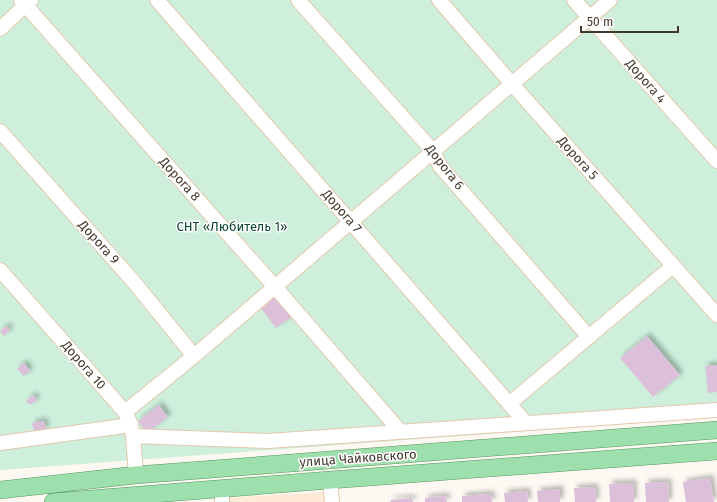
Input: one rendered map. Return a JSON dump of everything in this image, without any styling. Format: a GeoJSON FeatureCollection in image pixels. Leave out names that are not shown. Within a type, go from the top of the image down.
{"type":"FeatureCollection","features":[{"type":"Feature","properties":{"kind":"main road","name":"улица Чайковского"},"geometry":{"type":"LineString","coordinates":[[0,490],[136,475],[717,430]]}},
{"type":"Feature","properties":{"kind":"main road","name":"улица Чайковского"},"geometry":{"type":"LineString","coordinates":[[53,502],[222,495],[330,480],[717,451]]}},
{"type":"Feature","properties":{"kind":"street","name":"Дорога 7"},"geometry":{"type":"LineString","coordinates":[[158,0],[526,423]]}},
{"type":"Feature","properties":{"kind":"street","name":"Дорога 6"},"geometry":{"type":"LineString","coordinates":[[298,0],[433,151],[440,166],[590,337]]}},
{"type":"Feature","properties":{"kind":"street","name":"Дорога 5"},"geometry":{"type":"LineString","coordinates":[[439,0],[717,315]]}},
{"type":"Feature","properties":{"kind":"street","name":"Дорога 4"},"geometry":{"type":"LineString","coordinates":[[574,0],[717,161]]}},
{"type":"Feature","properties":{"kind":"street"},"geometry":{"type":"LineString","coordinates":[[124,412],[194,356],[610,0]]}},
{"type":"Feature","properties":{"kind":"street"},"geometry":{"type":"LineString","coordinates":[[0,29],[26,2]]}},
{"type":"Feature","properties":{"kind":"street","name":"Дорога 8"},"geometry":{"type":"LineString","coordinates":[[26,2],[400,431]]}},
{"type":"Feature","properties":{"kind":"street","name":"Дорога 9"},"geometry":{"type":"LineString","coordinates":[[0,131],[133,281],[194,356]]}},
{"type":"Feature","properties":{"kind":"street"},"geometry":{"type":"LineString","coordinates":[[510,404],[673,266]]}},
{"type":"Feature","properties":{"kind":"street","name":"Дорога 10"},"geometry":{"type":"LineString","coordinates":[[0,270],[124,412],[132,431],[136,475]]}},
{"type":"Feature","properties":{"kind":"street"},"geometry":{"type":"LineString","coordinates":[[2,439],[132,431],[268,440],[717,410]]}},
{"type":"Feature","properties":{"kind":"street"},"geometry":{"type":"LineString","coordinates":[[330,480],[332,502]]}},
{"type":"Feature","properties":{"kind":"shaded area"},"geometry":{"type":"Polygon","coordinates":[[[323,492],[324,502],[225,502],[225,498],[323,492]]]}},
{"type":"Feature","properties":{"kind":"green space","name":"СНТ «Любитель 1»"},"geometry":{"type":"Polygon","coordinates":[[[0,0],[717,0],[717,417],[0,470],[0,0]]]}},
{"type":"Feature","properties":{"kind":"building"},"geometry":{"type":"Polygon","coordinates":[[[276,292],[293,316],[276,328],[258,304],[276,292]]]}},
{"type":"Feature","properties":{"kind":"building"},"geometry":{"type":"Polygon","coordinates":[[[7,326],[10,330],[4,336],[0,331],[7,326]]]}},
{"type":"Feature","properties":{"kind":"building"},"geometry":{"type":"Polygon","coordinates":[[[647,336],[680,375],[653,397],[620,358],[647,336]]]}},
{"type":"Feature","properties":{"kind":"building"},"geometry":{"type":"Polygon","coordinates":[[[24,363],[30,371],[24,376],[17,369],[24,363]]]}},
{"type":"Feature","properties":{"kind":"building"},"geometry":{"type":"Polygon","coordinates":[[[717,365],[717,392],[708,393],[705,366],[717,365]]]}},
{"type":"Feature","properties":{"kind":"building"},"geometry":{"type":"Polygon","coordinates":[[[33,395],[37,400],[30,405],[26,401],[33,395]]]}},
{"type":"Feature","properties":{"kind":"building"},"geometry":{"type":"Polygon","coordinates":[[[159,405],[168,417],[147,433],[138,421],[159,405]]]}},
{"type":"Feature","properties":{"kind":"building"},"geometry":{"type":"Polygon","coordinates":[[[44,421],[46,429],[34,432],[32,423],[44,421]]]}},
{"type":"Feature","properties":{"kind":"building"},"geometry":{"type":"Polygon","coordinates":[[[710,478],[714,502],[686,502],[683,482],[710,478]]]}},
{"type":"Feature","properties":{"kind":"building"},"geometry":{"type":"Polygon","coordinates":[[[668,482],[669,502],[646,502],[645,483],[668,482]]]}},
{"type":"Feature","properties":{"kind":"building"},"geometry":{"type":"Polygon","coordinates":[[[633,483],[634,502],[610,502],[609,484],[633,483]]]}},
{"type":"Feature","properties":{"kind":"building"},"geometry":{"type":"Polygon","coordinates":[[[595,487],[596,502],[575,502],[574,488],[595,487]]]}},
{"type":"Feature","properties":{"kind":"building"},"geometry":{"type":"Polygon","coordinates":[[[560,489],[560,502],[538,502],[537,491],[560,489]]]}},
{"type":"Feature","properties":{"kind":"building"},"geometry":{"type":"Polygon","coordinates":[[[527,491],[528,502],[505,502],[504,493],[527,491]]]}},
{"type":"Feature","properties":{"kind":"building"},"geometry":{"type":"Polygon","coordinates":[[[491,494],[492,502],[462,502],[462,496],[491,494]]]}},
{"type":"Feature","properties":{"kind":"building"},"geometry":{"type":"Polygon","coordinates":[[[446,496],[447,502],[425,502],[425,498],[446,496]]]}},
{"type":"Feature","properties":{"kind":"building"},"geometry":{"type":"Polygon","coordinates":[[[412,498],[413,502],[391,502],[390,500],[412,498]]]}}]}
